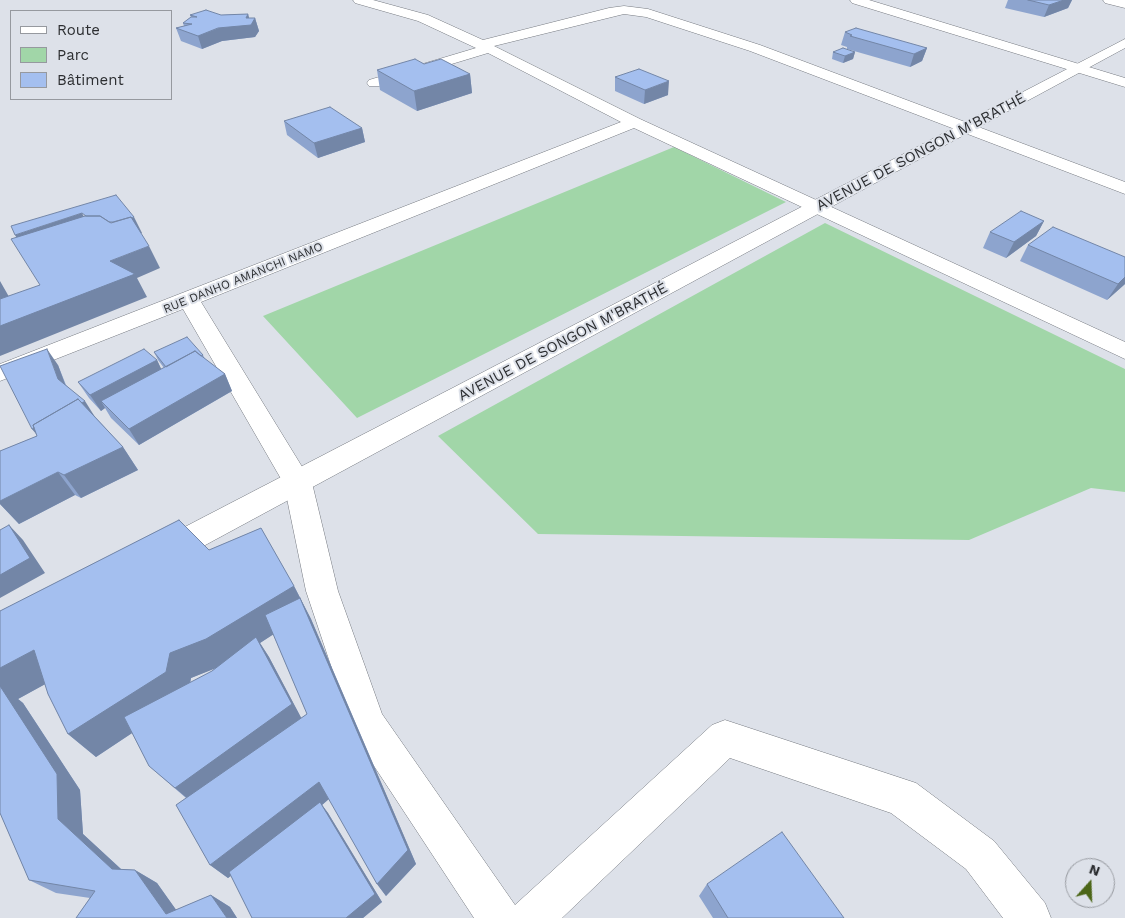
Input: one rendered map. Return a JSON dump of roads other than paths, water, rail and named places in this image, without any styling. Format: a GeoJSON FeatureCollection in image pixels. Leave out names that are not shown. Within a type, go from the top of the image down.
{"type":"FeatureCollection","features":[{"type":"Feature","properties":{"kind":"street"},"geometry":{"type":"LineString","coordinates":[[359,0],[423,18],[814,208],[1125,351]]}},
{"type":"Feature","properties":{"kind":"street"},"geometry":{"type":"LineString","coordinates":[[856,0],[1125,83]]}},
{"type":"Feature","properties":{"kind":"street"},"geometry":{"type":"LineString","coordinates":[[1109,0],[1125,4]]}},
{"type":"Feature","properties":{"kind":"street"},"geometry":{"type":"LineString","coordinates":[[374,83],[484,47],[594,15],[635,10],[755,48],[1125,188]]}},
{"type":"Feature","properties":{"kind":"street","name":"AVENUE DE SONGON M'BRATHÉ"},"geometry":{"type":"LineString","coordinates":[[140,565],[298,483],[1125,43]]}},
{"type":"Feature","properties":{"kind":"street","name":"RUE DANHO AMANCHI NAMO"},"geometry":{"type":"LineString","coordinates":[[0,373],[189,300],[634,122]]}},
{"type":"Feature","properties":{"kind":"street"},"geometry":{"type":"LineString","coordinates":[[189,300],[298,483],[322,591],[368,724],[499,918]]}},
{"type":"Feature","properties":{"kind":"street"},"geometry":{"type":"LineString","coordinates":[[531,918],[725,738],[902,797],[980,855],[1030,918]]}}]}
